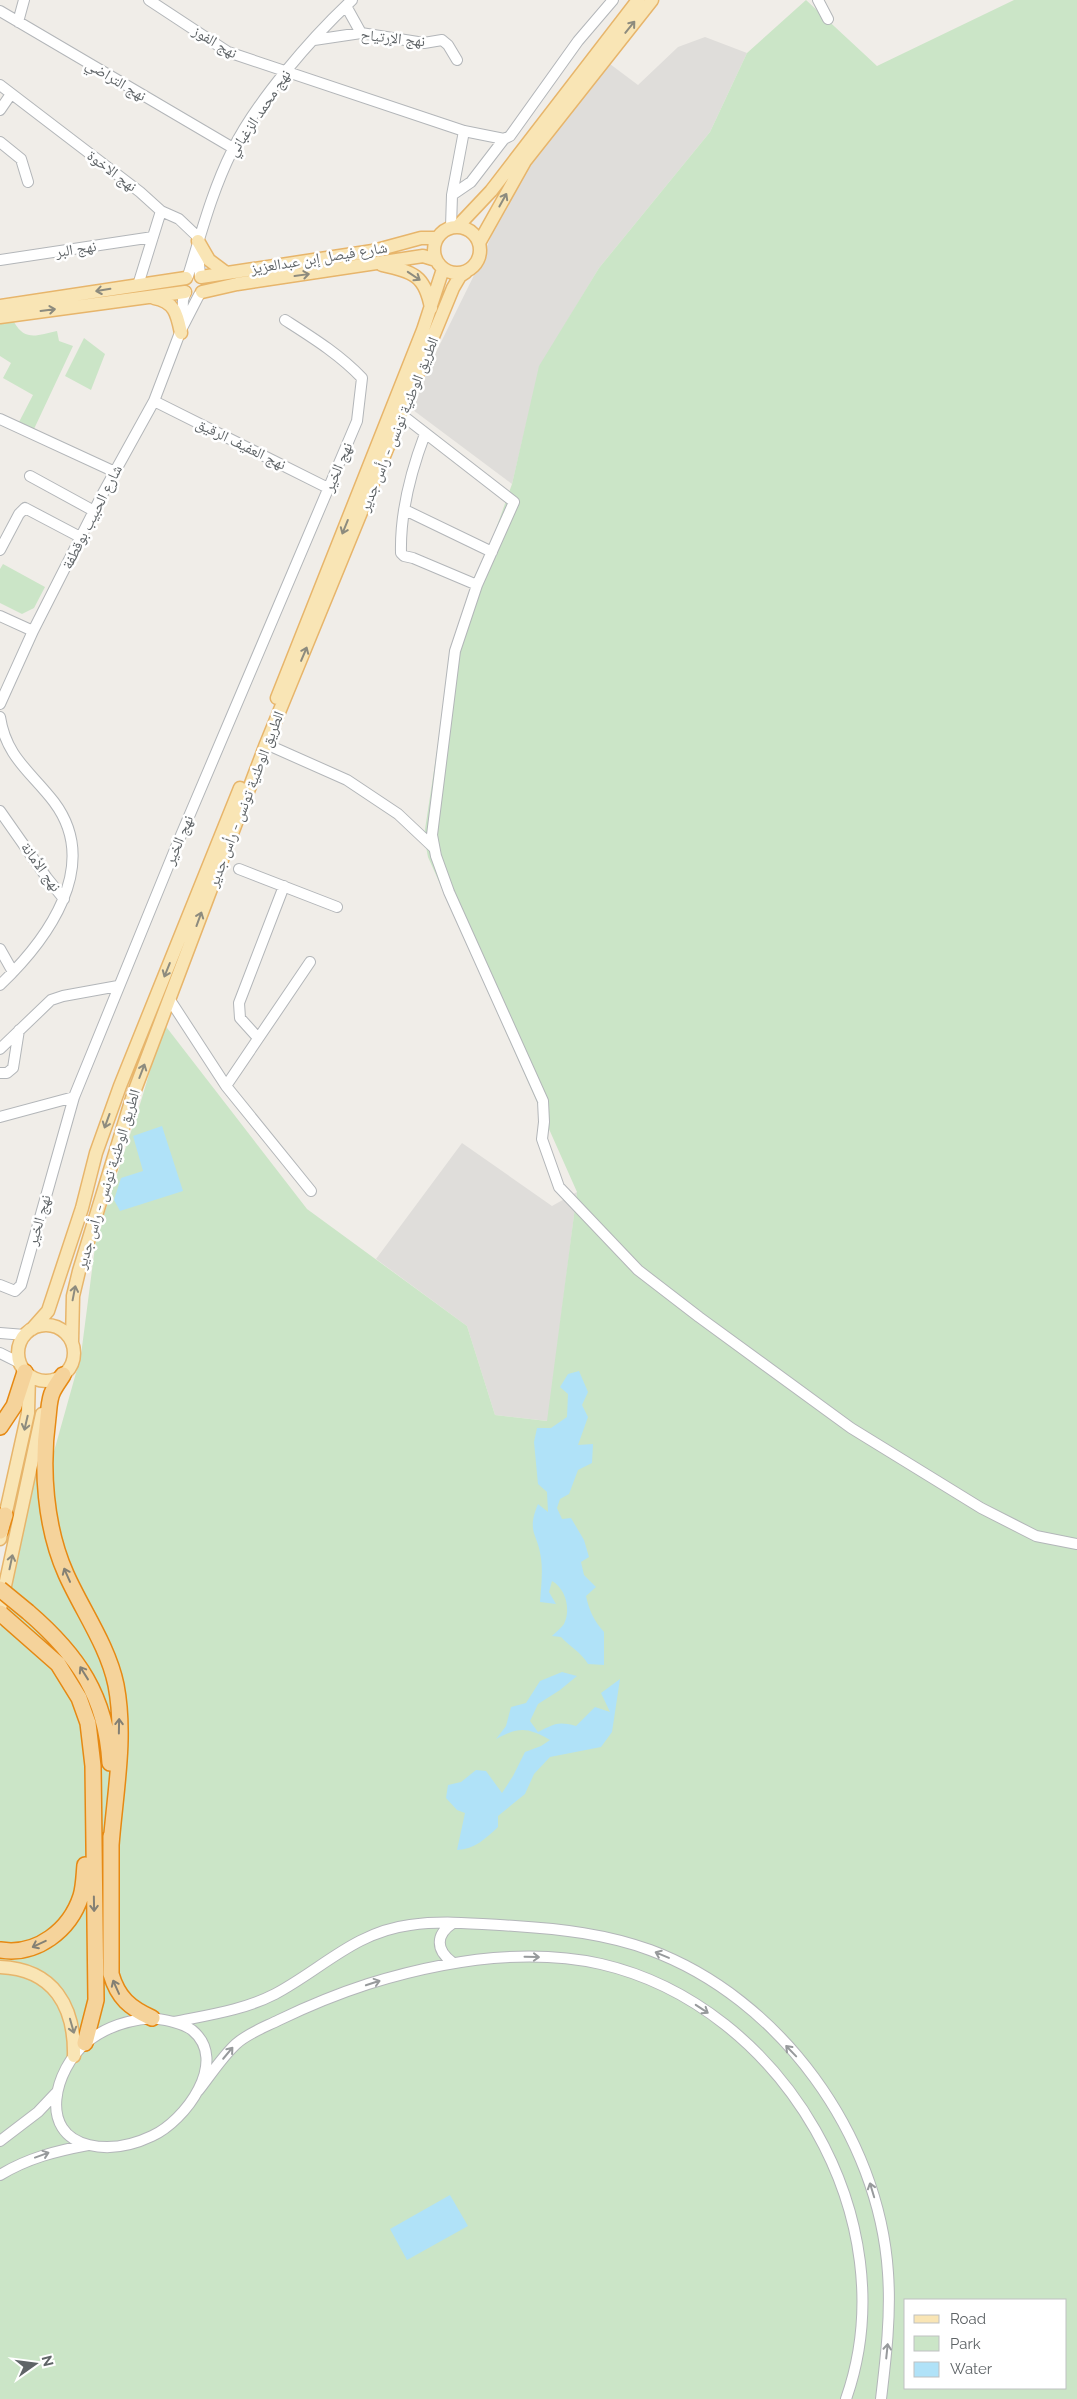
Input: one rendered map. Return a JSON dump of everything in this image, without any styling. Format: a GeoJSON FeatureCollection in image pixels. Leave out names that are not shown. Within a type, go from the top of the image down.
{"type":"FeatureCollection","features":[{"type":"Feature","properties":{"kind":"highway"},"geometry":{"type":"LineString","coordinates":[[0,1427],[14,1406],[25,1370]]}},
{"type":"Feature","properties":{"kind":"highway"},"geometry":{"type":"LineString","coordinates":[[59,1377],[52,1392],[47,1426],[46,1466],[48,1505],[60,1557],[110,1667],[115,1683],[119,1710],[119,1744],[111,1845]]}},
{"type":"Feature","properties":{"kind":"highway"},"geometry":{"type":"LineString","coordinates":[[0,1531],[5,1514]]}},
{"type":"Feature","properties":{"kind":"highway"},"geometry":{"type":"LineString","coordinates":[[0,1589],[52,1633],[76,1662],[91,1685],[103,1713],[110,1760],[111,1974],[115,1986],[125,2002],[135,2010],[152,2018]]}},
{"type":"Feature","properties":{"kind":"highway"},"geometry":{"type":"LineString","coordinates":[[0,1613],[51,1656],[70,1680],[85,1711],[91,1737],[96,2000],[85,2043]]}},
{"type":"Feature","properties":{"kind":"highway"},"geometry":{"type":"LineString","coordinates":[[0,1950],[14,1951],[33,1948],[50,1939],[58,1932],[72,1915],[81,1895],[85,1862],[85,1749],[78,1715],[64,1687],[24,1633]]}},
{"type":"Feature","properties":{"kind":"main road"},"geometry":{"type":"LineString","coordinates":[[638,0],[491,191],[454,227],[440,234],[437,238],[434,253],[440,265],[458,274],[466,272],[477,263],[479,243],[525,161],[652,0]]}},
{"type":"Feature","properties":{"kind":"main road"},"geometry":{"type":"LineString","coordinates":[[454,227],[470,231],[479,243]]}},
{"type":"Feature","properties":{"kind":"main road","name":"شارع فيصل إبن عبدالعزيز"},"geometry":{"type":"LineString","coordinates":[[0,306],[373,252],[421,238],[437,238]]}},
{"type":"Feature","properties":{"kind":"main road"},"geometry":{"type":"LineString","coordinates":[[198,241],[208,260],[225,272]]}},
{"type":"Feature","properties":{"kind":"main road","name":"شارع فيصل إبن عبدالعزيز"},"geometry":{"type":"LineString","coordinates":[[201,294],[236,284],[423,256],[440,265]]}},
{"type":"Feature","properties":{"kind":"main road"},"geometry":{"type":"LineString","coordinates":[[377,264],[407,271],[416,276],[425,284],[431,308]]}},
{"type":"Feature","properties":{"kind":"main road","name":"الطريق الوطنية تونس - رأس جدير"},"geometry":{"type":"LineString","coordinates":[[28,1332],[48,1310],[82,1208],[96,1153],[120,1086],[431,308],[440,265]]}},
{"type":"Feature","properties":{"kind":"main road","name":"الطريق الوطنية تونس - رأس جدير"},"geometry":{"type":"LineString","coordinates":[[72,1342],[73,1296],[79,1271],[133,1095],[266,744],[454,288],[460,276],[466,272]]}},
{"type":"Feature","properties":{"kind":"main road"},"geometry":{"type":"LineString","coordinates":[[194,277],[204,282],[201,294],[191,296],[186,292],[183,285],[194,277]]}},
{"type":"Feature","properties":{"kind":"main road"},"geometry":{"type":"LineString","coordinates":[[0,317],[186,292]]}},
{"type":"Feature","properties":{"kind":"main road"},"geometry":{"type":"LineString","coordinates":[[152,297],[167,301],[174,308],[181,331]]}},
{"type":"Feature","properties":{"kind":"main road"},"geometry":{"type":"LineString","coordinates":[[0,1539],[28,1413],[25,1370],[19,1345],[28,1332],[52,1326],[64,1331],[72,1342],[73,1360],[47,1392],[0,1609]]}},
{"type":"Feature","properties":{"kind":"main road"},"geometry":{"type":"LineString","coordinates":[[25,1370],[41,1380],[59,1377]]}},
{"type":"Feature","properties":{"kind":"main road"},"geometry":{"type":"LineString","coordinates":[[0,1968],[28,1972],[39,1977],[56,1992],[63,2001],[75,2034],[74,2056]]}},
{"type":"Feature","properties":{"kind":"street"},"geometry":{"type":"LineString","coordinates":[[18,22],[24,0]]}},
{"type":"Feature","properties":{"kind":"street","name":"نهج الفوز"},"geometry":{"type":"LineString","coordinates":[[150,0],[228,52],[285,73],[464,131],[504,139]]}},
{"type":"Feature","properties":{"kind":"street"},"geometry":{"type":"LineString","coordinates":[[452,195],[470,182],[504,139],[510,136],[578,41],[613,0]]}},
{"type":"Feature","properties":{"kind":"street"},"geometry":{"type":"LineString","coordinates":[[818,0],[828,19]]}},
{"type":"Feature","properties":{"kind":"street"},"geometry":{"type":"LineString","coordinates":[[349,3],[361,33]]}},
{"type":"Feature","properties":{"kind":"street","name":"نهج محمد الزغباني"},"geometry":{"type":"LineString","coordinates":[[194,277],[198,241],[215,190],[233,148],[285,73],[349,3]]}},
{"type":"Feature","properties":{"kind":"street","name":"نهج التراضي"},"geometry":{"type":"LineString","coordinates":[[0,11],[233,148]]}},
{"type":"Feature","properties":{"kind":"street","name":"نهج الإرتياح"},"geometry":{"type":"LineString","coordinates":[[314,40],[361,33],[424,43],[442,40],[448,45],[458,60]]}},
{"type":"Feature","properties":{"kind":"street","name":"نهج الاخوة"},"geometry":{"type":"LineString","coordinates":[[0,85],[140,192],[161,211],[179,219],[198,241]]}},
{"type":"Feature","properties":{"kind":"street"},"geometry":{"type":"LineString","coordinates":[[0,110],[11,94]]}},
{"type":"Feature","properties":{"kind":"street"},"geometry":{"type":"LineString","coordinates":[[454,227],[452,195],[464,131]]}},
{"type":"Feature","properties":{"kind":"street"},"geometry":{"type":"LineString","coordinates":[[0,142],[21,159],[28,182]]}},
{"type":"Feature","properties":{"kind":"street"},"geometry":{"type":"LineString","coordinates":[[138,285],[161,211]]}},
{"type":"Feature","properties":{"kind":"street","name":"نهج البر"},"geometry":{"type":"LineString","coordinates":[[0,260],[153,237]]}},
{"type":"Feature","properties":{"kind":"street"},"geometry":{"type":"LineString","coordinates":[[181,331],[183,300],[186,292]]}},
{"type":"Feature","properties":{"kind":"street","name":"شارع الحبيب بوقطفة"},"geometry":{"type":"LineString","coordinates":[[0,704],[32,631],[154,401],[181,331],[201,294]]}},
{"type":"Feature","properties":{"kind":"street","name":"نهج الخير"},"geometry":{"type":"LineString","coordinates":[[0,1284],[15,1291],[21,1285],[74,1097],[118,986],[355,428],[361,406],[362,378],[344,359],[326,345],[285,320]]}},
{"type":"Feature","properties":{"kind":"street","name":"نهج العفيف الرقيق"},"geometry":{"type":"LineString","coordinates":[[154,401],[328,488]]}},
{"type":"Feature","properties":{"kind":"street"},"geometry":{"type":"LineString","coordinates":[[402,415],[514,502],[477,585],[455,651],[432,828],[433,847],[449,892],[543,1101],[544,1122],[542,1139],[559,1187],[591,1223],[638,1270],[851,1428],[981,1508],[1036,1536],[1077,1544]]}},
{"type":"Feature","properties":{"kind":"street"},"geometry":{"type":"LineString","coordinates":[[0,419],[115,472]]}},
{"type":"Feature","properties":{"kind":"street"},"geometry":{"type":"LineString","coordinates":[[425,434],[416,456],[405,510],[402,555],[477,585]]}},
{"type":"Feature","properties":{"kind":"street"},"geometry":{"type":"LineString","coordinates":[[30,476],[94,511]]}},
{"type":"Feature","properties":{"kind":"street"},"geometry":{"type":"LineString","coordinates":[[0,550],[24,508],[82,538]]}},
{"type":"Feature","properties":{"kind":"street"},"geometry":{"type":"LineString","coordinates":[[405,510],[492,552]]}},
{"type":"Feature","properties":{"kind":"street"},"geometry":{"type":"LineString","coordinates":[[0,616],[32,631]]}},
{"type":"Feature","properties":{"kind":"street"},"geometry":{"type":"LineString","coordinates":[[0,717],[5,737],[15,758],[48,796],[65,821],[70,838],[72,867],[71,878],[64,898],[45,933],[13,972],[0,984]]}},
{"type":"Feature","properties":{"kind":"street"},"geometry":{"type":"LineString","coordinates":[[266,744],[347,780],[398,814],[433,847]]}},
{"type":"Feature","properties":{"kind":"street","name":"نهج الأمانة"},"geometry":{"type":"LineString","coordinates":[[0,811],[47,878],[64,898]]}},
{"type":"Feature","properties":{"kind":"street"},"geometry":{"type":"LineString","coordinates":[[239,869],[337,907]]}},
{"type":"Feature","properties":{"kind":"street"},"geometry":{"type":"LineString","coordinates":[[258,1038],[240,1018],[239,1003],[284,886]]}},
{"type":"Feature","properties":{"kind":"street"},"geometry":{"type":"LineString","coordinates":[[0,949],[13,972]]}},
{"type":"Feature","properties":{"kind":"street"},"geometry":{"type":"LineString","coordinates":[[226,1086],[310,962]]}},
{"type":"Feature","properties":{"kind":"street"},"geometry":{"type":"LineString","coordinates":[[0,1049],[55,998],[118,986]]}},
{"type":"Feature","properties":{"kind":"street"},"geometry":{"type":"LineString","coordinates":[[170,1000],[226,1086],[311,1191]]}},
{"type":"Feature","properties":{"kind":"street"},"geometry":{"type":"LineString","coordinates":[[0,1073],[7,1073],[13,1068],[19,1030]]}},
{"type":"Feature","properties":{"kind":"street"},"geometry":{"type":"LineString","coordinates":[[0,1117],[74,1097]]}},
{"type":"Feature","properties":{"kind":"street"},"geometry":{"type":"LineString","coordinates":[[0,1333],[28,1332]]}},
{"type":"Feature","properties":{"kind":"street"},"geometry":{"type":"LineString","coordinates":[[0,1354],[25,1370]]}},
{"type":"Feature","properties":{"kind":"street"},"geometry":{"type":"LineString","coordinates":[[174,2022],[255,2003],[275,1994],[347,1946],[377,1932],[409,1925],[452,1923],[564,1929],[626,1942],[676,1961],[723,1988],[762,2021],[802,2062],[838,2112],[859,2152],[873,2192],[888,2270],[888,2348],[881,2399]]}},
{"type":"Feature","properties":{"kind":"street"},"geometry":{"type":"LineString","coordinates":[[452,1923],[442,1932],[439,1940],[440,1950],[452,1962]]}},
{"type":"Feature","properties":{"kind":"street"},"geometry":{"type":"LineString","coordinates":[[56,2093],[56,2112],[64,2132],[74,2140],[102,2148],[125,2146],[152,2136],[182,2114],[237,2043],[265,2026],[337,1994],[452,1962],[508,1957],[563,1958],[601,1964],[630,1973],[662,1986],[702,2008],[741,2038],[781,2078],[809,2118],[832,2161],[845,2196],[855,2234],[860,2270],[862,2306],[858,2353],[846,2399]]}},
{"type":"Feature","properties":{"kind":"street"},"geometry":{"type":"LineString","coordinates":[[0,2141],[38,2112],[56,2093],[65,2071],[85,2043],[113,2026],[128,2020],[152,2018],[174,2022],[192,2030],[202,2042],[207,2058],[206,2073],[198,2091]]}},
{"type":"Feature","properties":{"kind":"street"},"geometry":{"type":"LineString","coordinates":[[0,2175],[20,2163],[50,2152],[88,2145]]}},
{"type":"Feature","properties":{"kind":"shaded area"},"geometry":{"type":"Polygon","coordinates":[[[705,37],[747,53],[710,132],[599,268],[540,366],[512,484],[409,407],[482,259],[508,194],[606,61],[638,85],[678,47],[705,37]]]}},
{"type":"Feature","properties":{"kind":"shaded area"},"geometry":{"type":"Polygon","coordinates":[[[462,1143],[552,1206],[577,1192],[548,1421],[495,1415],[467,1326],[376,1259],[462,1143]]]}},
{"type":"Feature","properties":{"kind":"green space"},"geometry":{"type":"Polygon","coordinates":[[[806,0],[877,66],[1014,0],[1077,0],[1077,2399],[0,2399],[0,1628],[39,1452],[53,1455],[81,1355],[96,1239],[164,1024],[307,1209],[467,1326],[495,1415],[547,1421],[577,1192],[428,857],[424,836],[452,652],[512,484],[539,366],[599,268],[710,132],[747,53],[806,0]]]}},
{"type":"Feature","properties":{"kind":"green space"},"geometry":{"type":"Polygon","coordinates":[[[14,322],[27,335],[32,336],[57,331],[59,341],[73,346],[34,429],[19,422],[33,395],[3,378],[11,363],[0,356],[0,323],[14,322]]]}},
{"type":"Feature","properties":{"kind":"green space"},"geometry":{"type":"Polygon","coordinates":[[[84,338],[105,354],[91,390],[65,376],[84,338]]]}},
{"type":"Feature","properties":{"kind":"green space"},"geometry":{"type":"Polygon","coordinates":[[[3,564],[45,587],[34,608],[22,614],[0,603],[0,569],[3,564]]]}},
{"type":"Feature","properties":{"kind":"water"},"geometry":{"type":"Polygon","coordinates":[[[162,1126],[183,1191],[120,1211],[114,1200],[121,1178],[143,1171],[133,1136],[162,1126]]]}},
{"type":"Feature","properties":{"kind":"water"},"geometry":{"type":"Polygon","coordinates":[[[579,1371],[588,1392],[582,1405],[588,1417],[578,1445],[593,1444],[592,1463],[578,1470],[569,1494],[560,1499],[557,1508],[562,1519],[571,1518],[584,1540],[589,1557],[581,1562],[584,1575],[596,1587],[586,1596],[592,1615],[604,1632],[604,1665],[588,1664],[561,1637],[552,1636],[564,1624],[567,1612],[566,1600],[561,1589],[552,1581],[549,1592],[556,1604],[540,1602],[542,1563],[533,1527],[538,1504],[548,1512],[547,1492],[538,1484],[534,1442],[537,1428],[551,1428],[567,1417],[568,1394],[560,1387],[568,1374],[579,1371]]]}},
{"type":"Feature","properties":{"kind":"water"},"geometry":{"type":"Polygon","coordinates":[[[562,1672],[577,1676],[538,1704],[530,1721],[538,1732],[556,1724],[576,1726],[595,1707],[610,1712],[601,1693],[620,1679],[612,1732],[601,1747],[550,1757],[534,1774],[525,1794],[498,1816],[498,1827],[484,1839],[469,1848],[457,1850],[465,1813],[457,1810],[446,1798],[448,1785],[461,1782],[476,1770],[486,1771],[502,1793],[525,1752],[541,1746],[550,1740],[523,1730],[511,1732],[496,1739],[506,1726],[511,1707],[526,1703],[540,1681],[562,1672]]]}},
{"type":"Feature","properties":{"kind":"water"},"geometry":{"type":"Polygon","coordinates":[[[450,2195],[468,2226],[407,2260],[390,2229],[450,2195]]]}}]}
